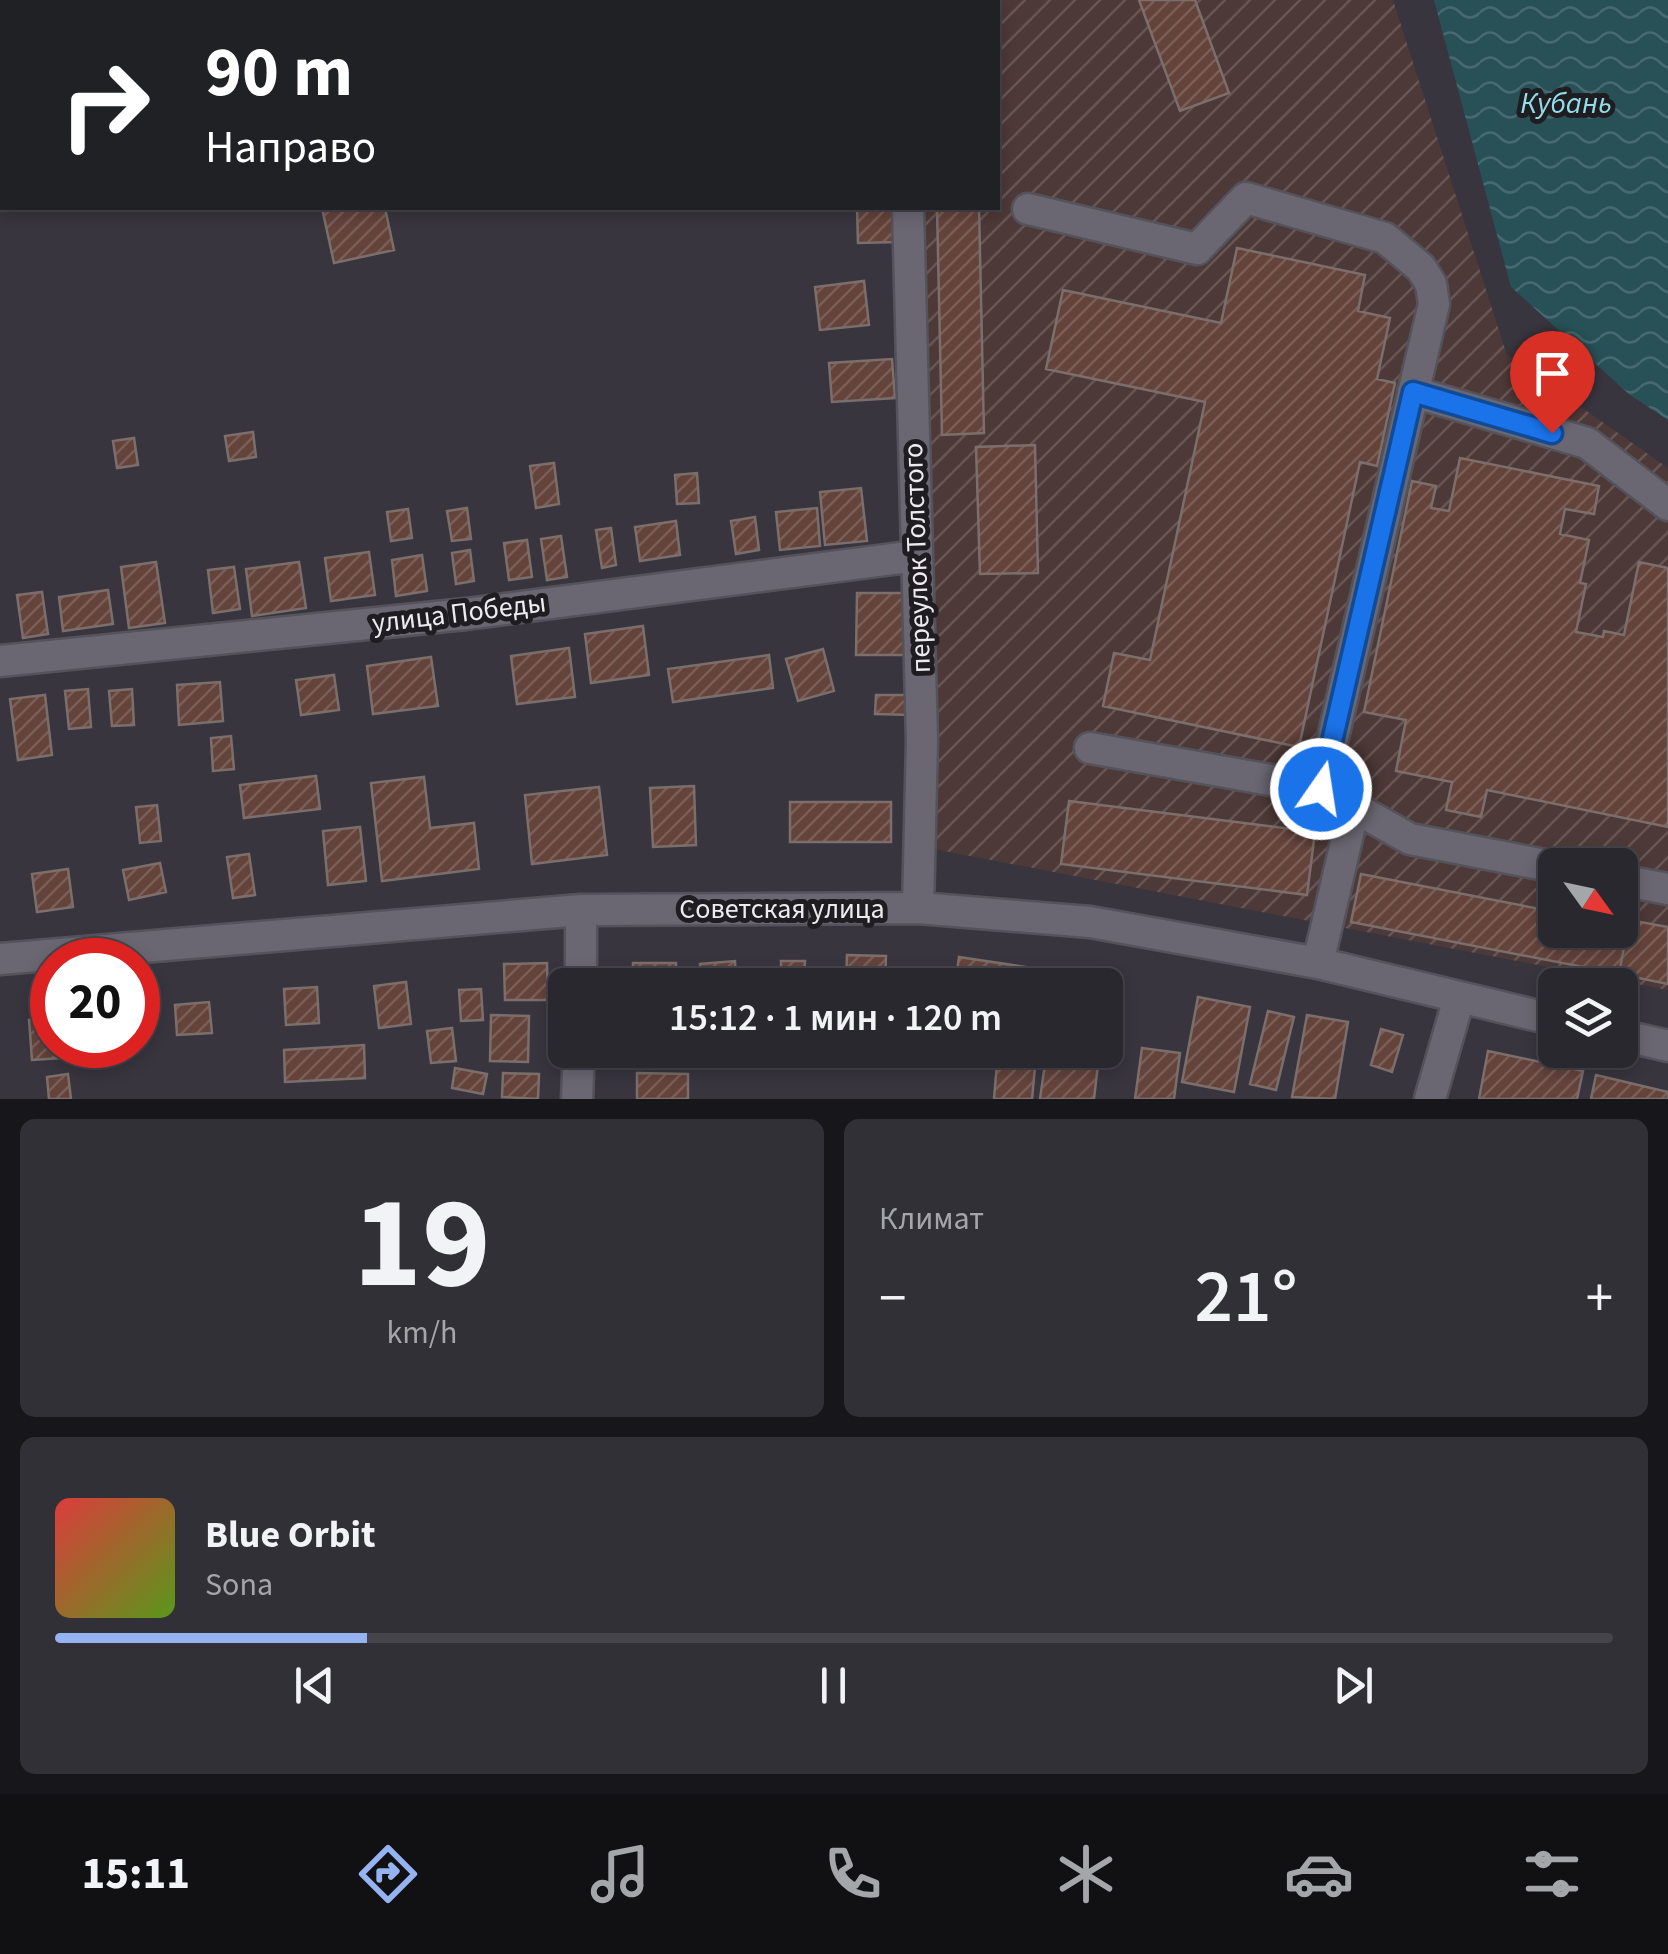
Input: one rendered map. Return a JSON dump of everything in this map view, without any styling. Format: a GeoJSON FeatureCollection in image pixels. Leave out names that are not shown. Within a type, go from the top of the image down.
{"type":"FeatureCollection","features":[{"type":"Feature","properties":{"kind":"street"},"geometry":{"type":"LineString","coordinates":[[1028,209],[1197,249],[1246,198],[1385,238],[1421,268],[1432,284],[1434,304],[1321,789]]}},
{"type":"Feature","properties":{"kind":"street","name":"переулок Толстого"},"geometry":{"type":"LineString","coordinates":[[908,210],[922,741],[918,908]]}},
{"type":"Feature","properties":{"kind":"street"},"geometry":{"type":"LineString","coordinates":[[1413,392],[1587,443],[1668,505]]}},
{"type":"Feature","properties":{"kind":"street","name":"улица Победы"},"geometry":{"type":"LineString","coordinates":[[0,661],[466,614],[916,556]]}},
{"type":"Feature","properties":{"kind":"street"},"geometry":{"type":"LineString","coordinates":[[1090,748],[1321,789],[1410,839],[1538,864]]}},
{"type":"Feature","properties":{"kind":"street"},"geometry":{"type":"LineString","coordinates":[[1318,963],[1354,808]]}},
{"type":"Feature","properties":{"kind":"street"},"geometry":{"type":"LineString","coordinates":[[1638,884],[1668,890]]}},
{"type":"Feature","properties":{"kind":"street","name":"Советская улица"},"geometry":{"type":"LineString","coordinates":[[0,960],[580,910],[918,908],[1090,922],[1318,963],[1538,1016]]}},
{"type":"Feature","properties":{"kind":"street"},"geometry":{"type":"LineString","coordinates":[[580,910],[581,968]]}},
{"type":"Feature","properties":{"kind":"street"},"geometry":{"type":"LineString","coordinates":[[1430,1099],[1460,998]]}},
{"type":"Feature","properties":{"kind":"street"},"geometry":{"type":"LineString","coordinates":[[1638,1039],[1668,1046]]}},
{"type":"Feature","properties":{"kind":"street"},"geometry":{"type":"LineString","coordinates":[[577,1099],[578,1068]]}},
{"type":"Feature","properties":{"kind":"shaded area"},"geometry":{"type":"Polygon","coordinates":[[[1000,0],[1393,0],[1507,355],[1668,468],[1668,990],[1638,984],[1638,968],[1553,968],[934,849],[934,541],[920,210],[1000,210],[1000,0]]]}},
{"type":"Feature","properties":{"kind":"water","name":"Кубань"},"geometry":{"type":"Polygon","coordinates":[[[1434,0],[1668,0],[1668,420],[1630,395],[1511,287],[1434,0]]]}},
{"type":"Feature","properties":{"kind":"building"},"geometry":{"type":"Polygon","coordinates":[[[1139,0],[1195,0],[1229,93],[1180,111],[1139,0]]]}},
{"type":"Feature","properties":{"kind":"building"},"geometry":{"type":"Polygon","coordinates":[[[322,210],[385,210],[394,250],[334,263],[322,210]]]}},
{"type":"Feature","properties":{"kind":"building"},"geometry":{"type":"Polygon","coordinates":[[[857,210],[897,210],[898,242],[858,243],[857,210]]]}},
{"type":"Feature","properties":{"kind":"building"},"geometry":{"type":"Polygon","coordinates":[[[937,210],[979,210],[984,433],[942,435],[937,210]]]}},
{"type":"Feature","properties":{"kind":"building"},"geometry":{"type":"Polygon","coordinates":[[[1237,248],[1365,275],[1358,311],[1390,318],[1377,379],[1395,383],[1377,466],[1360,462],[1299,747],[1103,706],[1114,653],[1150,660],[1205,402],[1046,369],[1063,290],[1221,323],[1237,248]]]}},
{"type":"Feature","properties":{"kind":"building"},"geometry":{"type":"Polygon","coordinates":[[[864,281],[869,325],[820,330],[815,287],[864,281]]]}},
{"type":"Feature","properties":{"kind":"building"},"geometry":{"type":"Polygon","coordinates":[[[892,359],[895,398],[832,402],[829,363],[892,359]]]}},
{"type":"Feature","properties":{"kind":"building"},"geometry":{"type":"Polygon","coordinates":[[[253,432],[256,457],[229,461],[225,436],[253,432]]]}},
{"type":"Feature","properties":{"kind":"building"},"geometry":{"type":"Polygon","coordinates":[[[134,438],[138,465],[117,468],[113,441],[134,438]]]}},
{"type":"Feature","properties":{"kind":"building"},"geometry":{"type":"Polygon","coordinates":[[[1035,445],[1038,573],[980,574],[976,447],[1035,445]]]}},
{"type":"Feature","properties":{"kind":"building"},"geometry":{"type":"Polygon","coordinates":[[[1460,458],[1599,486],[1594,514],[1565,509],[1560,534],[1589,540],[1580,583],[1586,584],[1576,632],[1603,637],[1604,631],[1624,635],[1639,562],[1668,568],[1668,827],[1487,790],[1481,817],[1446,810],[1452,782],[1396,771],[1406,720],[1364,712],[1412,481],[1436,486],[1431,508],[1449,511],[1460,458]]]}},
{"type":"Feature","properties":{"kind":"building"},"geometry":{"type":"Polygon","coordinates":[[[554,463],[559,504],[536,508],[530,466],[554,463]]]}},
{"type":"Feature","properties":{"kind":"building"},"geometry":{"type":"Polygon","coordinates":[[[697,473],[699,503],[677,504],[675,475],[697,473]]]}},
{"type":"Feature","properties":{"kind":"building"},"geometry":{"type":"Polygon","coordinates":[[[861,488],[867,541],[825,545],[820,492],[861,488]]]}},
{"type":"Feature","properties":{"kind":"building"},"geometry":{"type":"Polygon","coordinates":[[[467,508],[471,539],[452,541],[447,511],[467,508]]]}},
{"type":"Feature","properties":{"kind":"building"},"geometry":{"type":"Polygon","coordinates":[[[817,508],[820,546],[780,550],[776,512],[817,508]]]}},
{"type":"Feature","properties":{"kind":"building"},"geometry":{"type":"Polygon","coordinates":[[[408,509],[412,538],[391,541],[387,512],[408,509]]]}},
{"type":"Feature","properties":{"kind":"building"},"geometry":{"type":"Polygon","coordinates":[[[755,517],[759,550],[736,554],[731,521],[755,517]]]}},
{"type":"Feature","properties":{"kind":"building"},"geometry":{"type":"Polygon","coordinates":[[[676,521],[680,555],[640,561],[635,527],[676,521]]]}},
{"type":"Feature","properties":{"kind":"building"},"geometry":{"type":"Polygon","coordinates":[[[611,528],[616,565],[602,568],[596,530],[611,528]]]}},
{"type":"Feature","properties":{"kind":"building"},"geometry":{"type":"Polygon","coordinates":[[[561,536],[567,577],[547,580],[541,539],[561,536]]]}},
{"type":"Feature","properties":{"kind":"building"},"geometry":{"type":"Polygon","coordinates":[[[527,540],[532,577],[509,580],[504,543],[527,540]]]}},
{"type":"Feature","properties":{"kind":"building"},"geometry":{"type":"Polygon","coordinates":[[[470,550],[474,581],[456,584],[452,553],[470,550]]]}},
{"type":"Feature","properties":{"kind":"building"},"geometry":{"type":"Polygon","coordinates":[[[369,552],[375,595],[331,601],[325,558],[369,552]]]}},
{"type":"Feature","properties":{"kind":"building"},"geometry":{"type":"Polygon","coordinates":[[[422,555],[427,591],[396,596],[392,560],[422,555]]]}},
{"type":"Feature","properties":{"kind":"building"},"geometry":{"type":"Polygon","coordinates":[[[156,562],[165,623],[129,628],[121,567],[156,562]]]}},
{"type":"Feature","properties":{"kind":"building"},"geometry":{"type":"Polygon","coordinates":[[[299,562],[306,608],[252,616],[246,569],[299,562]]]}},
{"type":"Feature","properties":{"kind":"building"},"geometry":{"type":"Polygon","coordinates":[[[234,567],[240,609],[213,613],[208,570],[234,567]]]}},
{"type":"Feature","properties":{"kind":"building"},"geometry":{"type":"Polygon","coordinates":[[[108,590],[113,624],[63,631],[59,597],[108,590]]]}},
{"type":"Feature","properties":{"kind":"building"},"geometry":{"type":"Polygon","coordinates":[[[42,592],[48,634],[23,638],[17,595],[42,592]]]}},
{"type":"Feature","properties":{"kind":"building"},"geometry":{"type":"Polygon","coordinates":[[[857,593],[906,593],[905,655],[856,655],[857,593]]]}},
{"type":"Feature","properties":{"kind":"building"},"geometry":{"type":"Polygon","coordinates":[[[643,626],[649,675],[591,683],[585,634],[643,626]]]}},
{"type":"Feature","properties":{"kind":"building"},"geometry":{"type":"Polygon","coordinates":[[[569,648],[575,697],[517,704],[511,656],[569,648]]]}},
{"type":"Feature","properties":{"kind":"building"},"geometry":{"type":"Polygon","coordinates":[[[823,649],[834,691],[798,701],[786,659],[823,649]]]}},
{"type":"Feature","properties":{"kind":"building"},"geometry":{"type":"Polygon","coordinates":[[[769,655],[773,688],[673,702],[668,669],[769,655]]]}},
{"type":"Feature","properties":{"kind":"building"},"geometry":{"type":"Polygon","coordinates":[[[431,657],[438,706],[373,714],[367,666],[431,657]]]}},
{"type":"Feature","properties":{"kind":"building"},"geometry":{"type":"Polygon","coordinates":[[[334,675],[339,710],[301,715],[296,680],[334,675]]]}},
{"type":"Feature","properties":{"kind":"building"},"geometry":{"type":"Polygon","coordinates":[[[220,682],[223,721],[179,725],[177,685],[220,682]]]}},
{"type":"Feature","properties":{"kind":"building"},"geometry":{"type":"Polygon","coordinates":[[[88,689],[91,727],[69,729],[65,691],[88,689]]]}},
{"type":"Feature","properties":{"kind":"building"},"geometry":{"type":"Polygon","coordinates":[[[132,689],[134,725],[112,726],[109,691],[132,689]]]}},
{"type":"Feature","properties":{"kind":"building"},"geometry":{"type":"Polygon","coordinates":[[[45,695],[52,755],[18,760],[10,699],[45,695]]]}},
{"type":"Feature","properties":{"kind":"building"},"geometry":{"type":"Polygon","coordinates":[[[876,695],[911,695],[911,715],[875,714],[876,695]]]}},
{"type":"Feature","properties":{"kind":"building"},"geometry":{"type":"Polygon","coordinates":[[[231,736],[234,769],[213,771],[211,738],[231,736]]]}},
{"type":"Feature","properties":{"kind":"building"},"geometry":{"type":"Polygon","coordinates":[[[316,776],[320,809],[244,818],[240,785],[316,776]]]}},
{"type":"Feature","properties":{"kind":"building"},"geometry":{"type":"Polygon","coordinates":[[[424,777],[430,828],[474,823],[479,869],[382,881],[371,783],[424,777]]]}},
{"type":"Feature","properties":{"kind":"building"},"geometry":{"type":"Polygon","coordinates":[[[694,786],[696,845],[653,847],[650,788],[694,786]]]}},
{"type":"Feature","properties":{"kind":"building"},"geometry":{"type":"Polygon","coordinates":[[[599,787],[607,855],[532,864],[525,795],[599,787]]]}},
{"type":"Feature","properties":{"kind":"building"},"geometry":{"type":"Polygon","coordinates":[[[1069,801],[1315,832],[1307,895],[1061,864],[1069,801]]]}},
{"type":"Feature","properties":{"kind":"building"},"geometry":{"type":"Polygon","coordinates":[[[790,802],[891,802],[891,842],[790,842],[790,802]]]}},
{"type":"Feature","properties":{"kind":"building"},"geometry":{"type":"Polygon","coordinates":[[[157,805],[161,841],[140,843],[136,807],[157,805]]]}},
{"type":"Feature","properties":{"kind":"building"},"geometry":{"type":"Polygon","coordinates":[[[360,827],[366,881],[328,885],[323,831],[360,827]]]}},
{"type":"Feature","properties":{"kind":"building"},"geometry":{"type":"Polygon","coordinates":[[[249,854],[255,895],[233,898],[227,857],[249,854]]]}},
{"type":"Feature","properties":{"kind":"building"},"geometry":{"type":"Polygon","coordinates":[[[160,863],[166,892],[129,900],[123,870],[160,863]]]}},
{"type":"Feature","properties":{"kind":"building"},"geometry":{"type":"Polygon","coordinates":[[[68,869],[73,907],[37,912],[32,874],[68,869]]]}},
{"type":"Feature","properties":{"kind":"building"},"geometry":{"type":"Polygon","coordinates":[[[1361,874],[1538,909],[1538,948],[1624,948],[1620,968],[1588,968],[1351,922],[1361,874]]]}},
{"type":"Feature","properties":{"kind":"building"},"geometry":{"type":"Polygon","coordinates":[[[1638,922],[1668,927],[1668,984],[1638,978],[1638,968],[1620,968],[1624,948],[1638,948],[1638,922]]]}},
{"type":"Feature","properties":{"kind":"building"},"geometry":{"type":"Polygon","coordinates":[[[847,955],[886,956],[886,968],[847,968],[847,955]]]}},
{"type":"Feature","properties":{"kind":"building"},"geometry":{"type":"Polygon","coordinates":[[[959,957],[1032,968],[957,968],[959,957]]]}},
{"type":"Feature","properties":{"kind":"building"},"geometry":{"type":"Polygon","coordinates":[[[735,961],[735,968],[700,968],[700,964],[735,961]]]}},
{"type":"Feature","properties":{"kind":"building"},"geometry":{"type":"Polygon","coordinates":[[[781,961],[805,961],[805,968],[781,968],[781,961]]]}},
{"type":"Feature","properties":{"kind":"building"},"geometry":{"type":"Polygon","coordinates":[[[547,963],[548,1000],[505,1000],[504,964],[547,963]]]}},
{"type":"Feature","properties":{"kind":"building"},"geometry":{"type":"Polygon","coordinates":[[[633,963],[676,963],[676,968],[633,968],[633,963]]]}},
{"type":"Feature","properties":{"kind":"building"},"geometry":{"type":"Polygon","coordinates":[[[406,982],[411,1024],[379,1028],[374,986],[406,982]]]}},
{"type":"Feature","properties":{"kind":"building"},"geometry":{"type":"Polygon","coordinates":[[[317,987],[319,1023],[286,1025],[284,989],[317,987]]]}},
{"type":"Feature","properties":{"kind":"building"},"geometry":{"type":"Polygon","coordinates":[[[481,989],[483,1020],[461,1021],[459,990],[481,989]]]}},
{"type":"Feature","properties":{"kind":"building"},"geometry":{"type":"Polygon","coordinates":[[[1198,997],[1250,1007],[1234,1092],[1182,1082],[1198,997]]]}},
{"type":"Feature","properties":{"kind":"building"},"geometry":{"type":"Polygon","coordinates":[[[209,1002],[212,1033],[177,1035],[175,1005],[209,1002]]]}},
{"type":"Feature","properties":{"kind":"building"},"geometry":{"type":"Polygon","coordinates":[[[1268,1011],[1294,1017],[1276,1090],[1250,1084],[1268,1011]]]}},
{"type":"Feature","properties":{"kind":"building"},"geometry":{"type":"Polygon","coordinates":[[[491,1015],[529,1016],[528,1062],[490,1061],[491,1015]]]}},
{"type":"Feature","properties":{"kind":"building"},"geometry":{"type":"Polygon","coordinates":[[[1307,1015],[1348,1022],[1335,1099],[1292,1097],[1307,1015]]]}},
{"type":"Feature","properties":{"kind":"building"},"geometry":{"type":"Polygon","coordinates":[[[452,1028],[456,1061],[431,1063],[427,1031],[452,1028]]]}},
{"type":"Feature","properties":{"kind":"building"},"geometry":{"type":"Polygon","coordinates":[[[1381,1029],[1403,1035],[1392,1072],[1371,1065],[1381,1029]]]}},
{"type":"Feature","properties":{"kind":"building"},"geometry":{"type":"Polygon","coordinates":[[[364,1045],[365,1078],[285,1082],[284,1050],[364,1045]]]}},
{"type":"Feature","properties":{"kind":"building"},"geometry":{"type":"Polygon","coordinates":[[[1142,1048],[1180,1053],[1174,1099],[1135,1099],[1142,1048]]]}},
{"type":"Feature","properties":{"kind":"building"},"geometry":{"type":"Polygon","coordinates":[[[1488,1051],[1538,1062],[1538,1068],[1583,1071],[1577,1099],[1479,1099],[1488,1051]]]}},
{"type":"Feature","properties":{"kind":"building"},"geometry":{"type":"Polygon","coordinates":[[[455,1068],[487,1074],[483,1094],[452,1088],[455,1068]]]}},
{"type":"Feature","properties":{"kind":"building"},"geometry":{"type":"Polygon","coordinates":[[[997,1068],[1035,1068],[1032,1099],[994,1099],[997,1068]]]}},
{"type":"Feature","properties":{"kind":"building"},"geometry":{"type":"Polygon","coordinates":[[[1044,1068],[1098,1068],[1094,1099],[1040,1099],[1044,1068]]]}},
{"type":"Feature","properties":{"kind":"building"},"geometry":{"type":"Polygon","coordinates":[[[503,1073],[539,1074],[538,1099],[502,1097],[503,1073]]]}},
{"type":"Feature","properties":{"kind":"building"},"geometry":{"type":"Polygon","coordinates":[[[637,1073],[688,1074],[688,1099],[637,1099],[637,1073]]]}},
{"type":"Feature","properties":{"kind":"building"},"geometry":{"type":"Polygon","coordinates":[[[68,1074],[71,1099],[49,1099],[47,1077],[68,1074]]]}},
{"type":"Feature","properties":{"kind":"building"},"geometry":{"type":"Polygon","coordinates":[[[1596,1075],[1668,1092],[1668,1099],[1591,1099],[1596,1075]]]}},
{"type":"Feature","properties":{"kind":"route"},"geometry":{"type":"LineString","coordinates":[[1321,789],[1413,392],[1552,433]]}}]}
